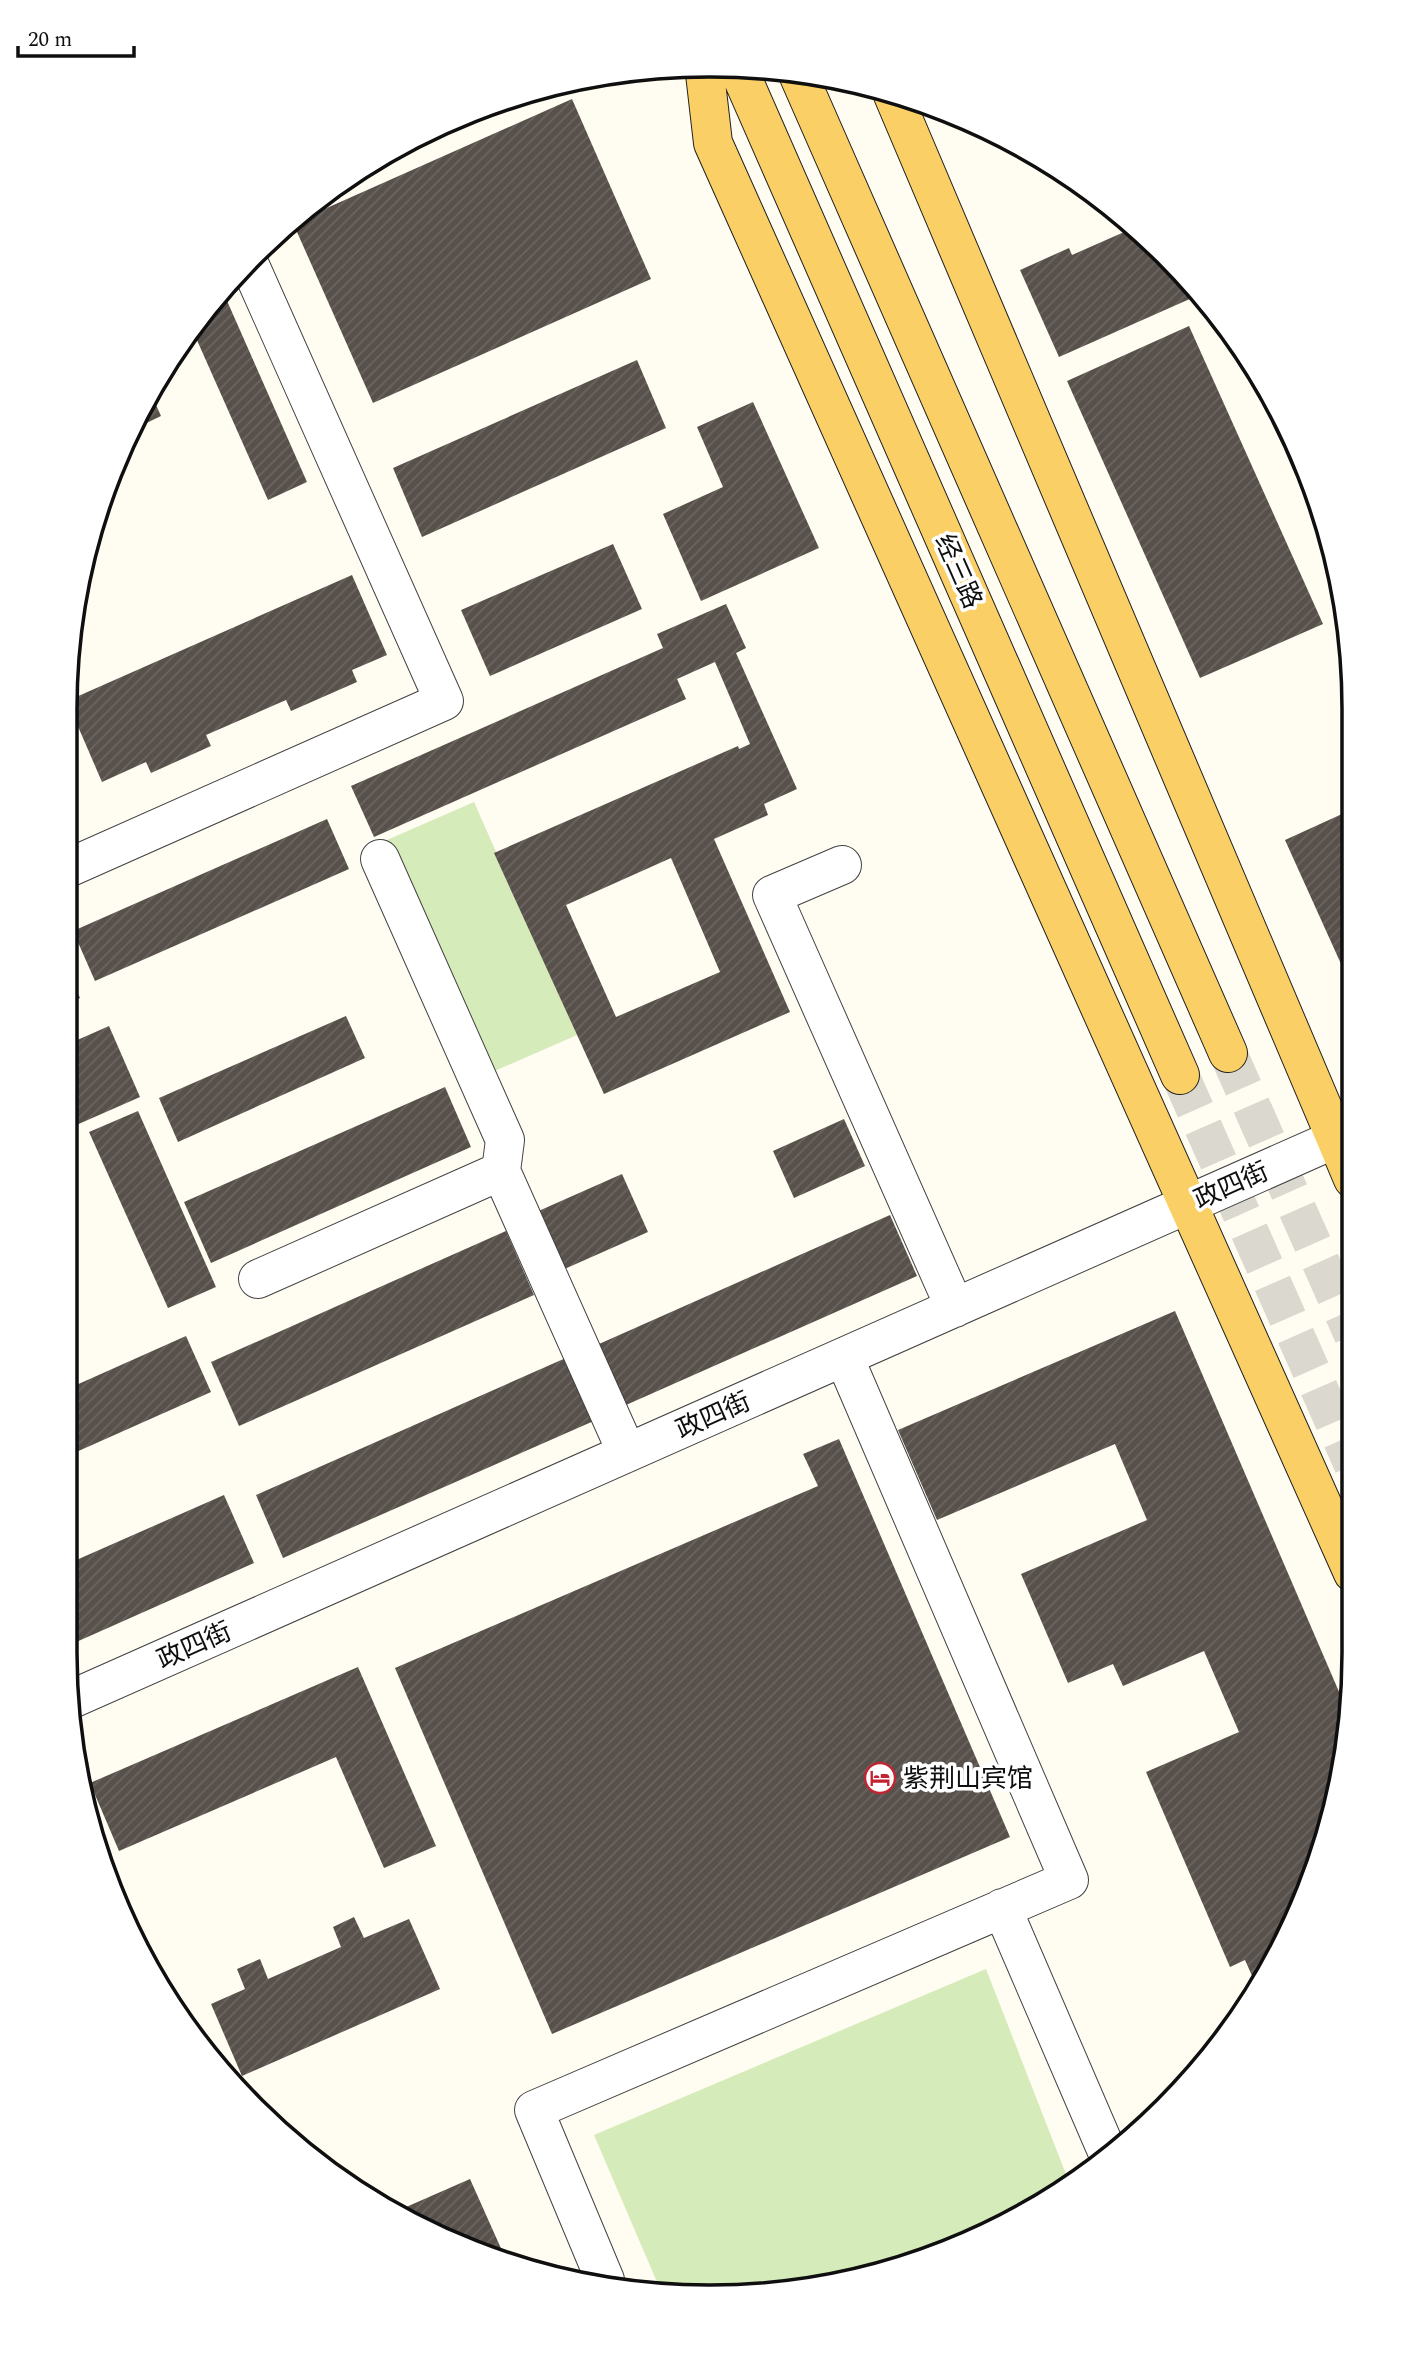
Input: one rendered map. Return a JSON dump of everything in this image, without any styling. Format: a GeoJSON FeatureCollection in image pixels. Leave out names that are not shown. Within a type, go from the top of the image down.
{"type":"FeatureCollection","features":[{"type":"Feature","properties":{"kind":"main road"},"geometry":{"type":"LineString","coordinates":[[705,77],[713,143],[1342,1548]]}},
{"type":"Feature","properties":{"kind":"main road","name":"经三路"},"geometry":{"type":"LineString","coordinates":[[742,78],[1180,1075]]}},
{"type":"Feature","properties":{"kind":"main road","name":"经三路"},"geometry":{"type":"LineString","coordinates":[[802,84],[1228,1053]]}},
{"type":"Feature","properties":{"kind":"main road"},"geometry":{"type":"LineString","coordinates":[[898,107],[1342,1130]]}},
{"type":"Feature","properties":{"kind":"street"},"geometry":{"type":"LineString","coordinates":[[77,864],[444,701],[252,273]]}},
{"type":"Feature","properties":{"kind":"street"},"geometry":{"type":"LineString","coordinates":[[380,859],[505,1140],[501,1171],[627,1453]]}},
{"type":"Feature","properties":{"kind":"street"},"geometry":{"type":"LineString","coordinates":[[842,865],[772,895],[955,1308]]}},
{"type":"Feature","properties":{"kind":"street","name":"政四街"},"geometry":{"type":"LineString","coordinates":[[78,1696],[1342,1136]]}},
{"type":"Feature","properties":{"kind":"street"},"geometry":{"type":"LineString","coordinates":[[258,1279],[501,1171]]}},
{"type":"Feature","properties":{"kind":"street"},"geometry":{"type":"LineString","coordinates":[[603,2276],[534,2110],[1069,1880],[844,1357]]}},
{"type":"Feature","properties":{"kind":"street"},"geometry":{"type":"LineString","coordinates":[[1002,1908],[1105,2146]]}},
{"type":"Feature","properties":{"kind":"green space"},"geometry":{"type":"Polygon","coordinates":[[[474,802],[577,1035],[490,1073],[387,840],[474,802]]]}},
{"type":"Feature","properties":{"kind":"green space"},"geometry":{"type":"Polygon","coordinates":[[[986,1969],[1066,2174],[1026,2200],[952,2237],[873,2263],[792,2280],[751,2284],[668,2284],[657,2283],[594,2135],[986,1969]]]}},
{"type":"Feature","properties":{"kind":"building"},"geometry":{"type":"Polygon","coordinates":[[[572,99],[651,279],[373,403],[296,230],[321,211],[572,99]]]}},
{"type":"Feature","properties":{"kind":"building"},"geometry":{"type":"Polygon","coordinates":[[[1124,232],[1190,299],[1059,357],[1020,270],[1069,248],[1072,255],[1124,232]]]}},
{"type":"Feature","properties":{"kind":"building"},"geometry":{"type":"Polygon","coordinates":[[[227,301],[307,482],[268,500],[197,340],[227,301]]]}},
{"type":"Feature","properties":{"kind":"building"},"geometry":{"type":"Polygon","coordinates":[[[1189,326],[1323,624],[1200,678],[1067,381],[1189,326]]]}},
{"type":"Feature","properties":{"kind":"building"},"geometry":{"type":"Polygon","coordinates":[[[637,360],[666,428],[422,537],[393,468],[637,360]]]}},
{"type":"Feature","properties":{"kind":"building"},"geometry":{"type":"Polygon","coordinates":[[[753,402],[819,548],[701,601],[663,514],[723,487],[697,427],[753,402]]]}},
{"type":"Feature","properties":{"kind":"building"},"geometry":{"type":"Polygon","coordinates":[[[156,404],[161,416],[146,423],[156,404]]]}},
{"type":"Feature","properties":{"kind":"building"},"geometry":{"type":"Polygon","coordinates":[[[613,544],[642,609],[490,676],[461,610],[613,544]]]}},
{"type":"Feature","properties":{"kind":"building"},"geometry":{"type":"Polygon","coordinates":[[[352,575],[387,655],[352,670],[357,682],[291,711],[286,700],[206,735],[211,746],[151,773],[146,762],[102,782],[77,724],[77,696],[352,575]]]}},
{"type":"Feature","properties":{"kind":"building"},"geometry":{"type":"Polygon","coordinates":[[[726,604],[746,648],[736,653],[797,789],[764,804],[768,815],[714,839],[790,1012],[604,1094],[494,853],[738,746],[739,749],[750,744],[715,662],[677,679],[686,699],[374,837],[351,786],[663,648],[657,634],[726,604]],[[671,858],[566,905],[616,1017],[720,972],[671,858]]]}},
{"type":"Feature","properties":{"kind":"building"},"geometry":{"type":"Polygon","coordinates":[[[1342,814],[1342,966],[1285,840],[1342,814]]]}},
{"type":"Feature","properties":{"kind":"building"},"geometry":{"type":"Polygon","coordinates":[[[327,819],[349,869],[95,981],[77,940],[77,929],[327,819]]]}},
{"type":"Feature","properties":{"kind":"building"},"geometry":{"type":"Polygon","coordinates":[[[346,1016],[365,1058],[178,1142],[159,1098],[346,1016]]]}},
{"type":"Feature","properties":{"kind":"building"},"geometry":{"type":"Polygon","coordinates":[[[109,1026],[140,1097],[77,1125],[77,1040],[109,1026]]]}},
{"type":"Feature","properties":{"kind":"building"},"geometry":{"type":"Polygon","coordinates":[[[445,1087],[471,1147],[211,1263],[184,1202],[445,1087]]]}},
{"type":"Feature","properties":{"kind":"building"},"geometry":{"type":"Polygon","coordinates":[[[138,1111],[216,1287],[168,1308],[89,1132],[138,1111]]]}},
{"type":"Feature","properties":{"kind":"building"},"geometry":{"type":"Polygon","coordinates":[[[844,1119],[865,1166],[794,1198],[773,1151],[844,1119]]]}},
{"type":"Feature","properties":{"kind":"building"},"geometry":{"type":"Polygon","coordinates":[[[622,1174],[648,1232],[560,1271],[534,1213],[622,1174]]]}},
{"type":"Feature","properties":{"kind":"building"},"geometry":{"type":"Polygon","coordinates":[[[890,1215],[917,1276],[626,1405],[599,1344],[890,1215]]]}},
{"type":"Feature","properties":{"kind":"building"},"geometry":{"type":"Polygon","coordinates":[[[506,1231],[534,1295],[239,1426],[211,1362],[506,1231]]]}},
{"type":"Feature","properties":{"kind":"building"},"geometry":{"type":"Polygon","coordinates":[[[1175,1311],[1341,1696],[1330,1776],[1308,1856],[1277,1932],[1252,1976],[1245,1960],[1230,1967],[1146,1772],[1239,1732],[1204,1651],[1123,1686],[1113,1664],[1068,1683],[1021,1574],[1147,1520],[1115,1444],[937,1520],[898,1430],[1175,1311]]]}},
{"type":"Feature","properties":{"kind":"building"},"geometry":{"type":"Polygon","coordinates":[[[186,1336],[211,1392],[77,1452],[77,1385],[186,1336]]]}},
{"type":"Feature","properties":{"kind":"building"},"geometry":{"type":"Polygon","coordinates":[[[568,1357],[596,1420],[283,1558],[256,1495],[568,1357]]]}},
{"type":"Feature","properties":{"kind":"building"},"geometry":{"type":"Polygon","coordinates":[[[839,1439],[1010,1837],[552,2034],[395,1668],[818,1486],[803,1454],[839,1439]]]}},
{"type":"Feature","properties":{"kind":"building"},"geometry":{"type":"Polygon","coordinates":[[[224,1495],[254,1563],[77,1642],[77,1560],[224,1495]]]}},
{"type":"Feature","properties":{"kind":"building"},"geometry":{"type":"Polygon","coordinates":[[[358,1667],[436,1846],[384,1868],[336,1757],[119,1851],[91,1783],[358,1667]]]}},
{"type":"Feature","properties":{"kind":"building"},"geometry":{"type":"Polygon","coordinates":[[[354,1917],[364,1938],[409,1919],[440,1989],[242,2076],[211,2004],[245,1989],[237,1969],[260,1959],[268,1979],[341,1947],[333,1927],[354,1917]]]}},
{"type":"Feature","properties":{"kind":"building"},"geometry":{"type":"Polygon","coordinates":[[[470,2179],[501,2249],[467,2237],[406,2207],[470,2179]]]}},
{"type":"Feature","properties":{"kind":"tunnel"},"geometry":{"type":"LineString","coordinates":[[1228,1053],[1342,1310]]}},
{"type":"Feature","properties":{"kind":"tunnel"},"geometry":{"type":"LineString","coordinates":[[1180,1075],[1342,1440]]}},
{"type":"Feature","properties":{"kind":"place","name":"紫荆山宾馆"},"geometry":{"type":"Point","coordinates":[880,1778]}}]}
